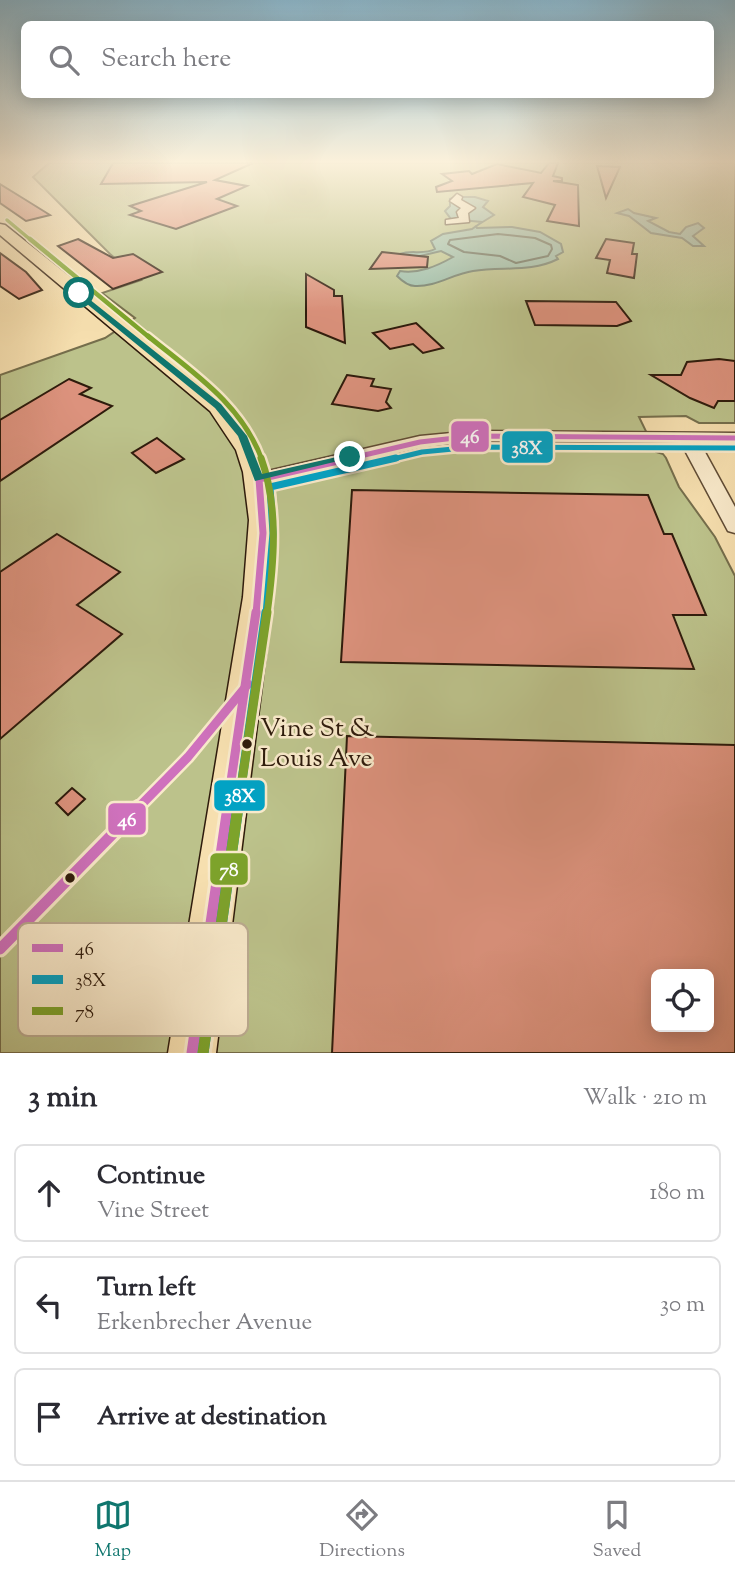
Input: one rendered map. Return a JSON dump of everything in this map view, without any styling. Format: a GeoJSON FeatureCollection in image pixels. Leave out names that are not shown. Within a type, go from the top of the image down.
{"type":"FeatureCollection","features":[{"type":"Feature","properties":{"kind":"main road"},"geometry":{"type":"LineString","coordinates":[[0,228],[218,406],[242,436],[259,478],[263,533],[257,609],[211,923]]}},
{"type":"Feature","properties":{"kind":"street"},"geometry":{"type":"LineString","coordinates":[[450,222],[465,220],[462,212]]}},
{"type":"Feature","properties":{"kind":"street"},"geometry":{"type":"LineString","coordinates":[[259,478],[420,442],[473,436],[735,438]]}},
{"type":"Feature","properties":{"kind":"street"},"geometry":{"type":"LineString","coordinates":[[687,437],[735,526]]}},
{"type":"Feature","properties":{"kind":"green space"},"geometry":{"type":"Polygon","coordinates":[[[68,212],[735,212],[735,423],[699,423],[686,416],[639,417],[656,452],[666,458],[679,487],[715,537],[735,576],[735,1053],[0,1053],[0,375],[105,338],[135,318],[102,293],[141,280],[110,254],[68,212]]]}},
{"type":"Feature","properties":{"kind":"water"},"geometry":{"type":"Polygon","coordinates":[[[446,212],[490,212],[494,215],[478,225],[482,222],[451,219],[446,212]]]}},
{"type":"Feature","properties":{"kind":"water"},"geometry":{"type":"Polygon","coordinates":[[[633,212],[656,218],[648,221],[669,232],[680,234],[686,227],[698,223],[704,228],[693,236],[704,246],[693,246],[682,238],[651,233],[629,216],[617,213],[633,212]]]}},
{"type":"Feature","properties":{"kind":"water"},"geometry":{"type":"Polygon","coordinates":[[[476,226],[512,227],[540,232],[561,244],[563,252],[556,256],[558,259],[537,266],[473,271],[422,286],[410,285],[397,276],[400,271],[428,268],[453,257],[441,251],[395,262],[396,256],[430,251],[435,249],[431,241],[443,234],[476,226]]]}},
{"type":"Feature","properties":{"kind":"building"},"geometry":{"type":"Polygon","coordinates":[[[13,212],[45,212],[50,215],[26,221],[13,212]]]}},
{"type":"Feature","properties":{"kind":"building"},"geometry":{"type":"Polygon","coordinates":[[[138,212],[221,212],[176,229],[130,215],[138,212]]]}},
{"type":"Feature","properties":{"kind":"building"},"geometry":{"type":"Polygon","coordinates":[[[551,212],[579,212],[579,226],[547,221],[551,212]]]}},
{"type":"Feature","properties":{"kind":"building"},"geometry":{"type":"Polygon","coordinates":[[[78,239],[113,258],[133,254],[162,272],[113,289],[58,246],[78,239]]]}},
{"type":"Feature","properties":{"kind":"building"},"geometry":{"type":"Polygon","coordinates":[[[606,239],[634,243],[632,254],[637,254],[634,278],[607,273],[610,260],[596,258],[606,239]]]}},
{"type":"Feature","properties":{"kind":"building"},"geometry":{"type":"Polygon","coordinates":[[[382,252],[428,257],[427,267],[370,269],[382,252]]]}},
{"type":"Feature","properties":{"kind":"building"},"geometry":{"type":"Polygon","coordinates":[[[0,253],[26,272],[42,290],[19,299],[0,286],[0,253]]]}},
{"type":"Feature","properties":{"kind":"building"},"geometry":{"type":"Polygon","coordinates":[[[306,274],[334,290],[334,296],[342,296],[345,343],[306,327],[306,274]]]}},
{"type":"Feature","properties":{"kind":"building"},"geometry":{"type":"Polygon","coordinates":[[[526,301],[616,302],[631,321],[617,326],[535,325],[526,301]]]}},
{"type":"Feature","properties":{"kind":"building"},"geometry":{"type":"Polygon","coordinates":[[[416,323],[443,348],[423,353],[413,344],[390,349],[373,333],[416,323]]]}},
{"type":"Feature","properties":{"kind":"building"},"geometry":{"type":"Polygon","coordinates":[[[719,359],[735,361],[735,401],[718,401],[714,408],[690,398],[651,375],[681,375],[687,362],[719,359]]]}},
{"type":"Feature","properties":{"kind":"building"},"geometry":{"type":"Polygon","coordinates":[[[347,375],[374,379],[371,386],[391,389],[386,402],[391,408],[378,411],[332,404],[347,375]]]}},
{"type":"Feature","properties":{"kind":"building"},"geometry":{"type":"Polygon","coordinates":[[[69,379],[91,388],[80,394],[112,406],[0,481],[0,420],[69,379]]]}},
{"type":"Feature","properties":{"kind":"building"},"geometry":{"type":"Polygon","coordinates":[[[157,438],[184,459],[156,473],[132,453],[157,438]]]}},
{"type":"Feature","properties":{"kind":"building"},"geometry":{"type":"Polygon","coordinates":[[[352,490],[648,495],[664,534],[672,534],[706,615],[673,615],[694,669],[341,662],[352,490]]]}},
{"type":"Feature","properties":{"kind":"building"},"geometry":{"type":"Polygon","coordinates":[[[57,534],[120,572],[77,605],[122,634],[0,739],[0,572],[57,534]]]}},
{"type":"Feature","properties":{"kind":"building"},"geometry":{"type":"Polygon","coordinates":[[[347,736],[735,745],[735,1053],[332,1053],[347,736]]]}},
{"type":"Feature","properties":{"kind":"building"},"geometry":{"type":"Polygon","coordinates":[[[72,788],[85,799],[68,815],[56,803],[72,788]]]}},
{"type":"Feature","properties":{"kind":"transit line","name":"78"},"geometry":{"type":"LineString","coordinates":[[7,220],[225,399],[255,443],[268,479],[273,521],[271,577],[222,923]]}},
{"type":"Feature","properties":{"kind":"transit line","name":"46"},"geometry":{"type":"LineString","coordinates":[[211,923],[258,597],[263,533],[259,479],[420,442],[473,436],[735,438]]}},
{"type":"Feature","properties":{"kind":"transit line","name":"38X"},"geometry":{"type":"LineString","coordinates":[[222,923],[268,599],[273,533],[270,487],[422,452],[474,447],[735,448]]}},
{"type":"Feature","properties":{"kind":"transit line","name":"46"},"geometry":{"type":"LineString","coordinates":[[25,923],[188,757],[248,684]]}},
{"type":"Feature","properties":{"kind":"transit line","name":"46"},"geometry":{"type":"LineString","coordinates":[[0,949],[18,931]]}},
{"type":"Feature","properties":{"kind":"transit line","name":"46"},"geometry":{"type":"LineString","coordinates":[[192,1053],[194,1036]]}},
{"type":"Feature","properties":{"kind":"transit line","name":"38X"},"geometry":{"type":"LineString","coordinates":[[203,1053],[205,1036]]}},
{"type":"Feature","properties":{"kind":"transit line","name":"78"},"geometry":{"type":"LineString","coordinates":[[203,1053],[205,1036]]}},
{"type":"Feature","properties":{"kind":"place","name":"Vine St & Louis Ave"},"geometry":{"type":"Point","coordinates":[247,744]}},
{"type":"Feature","properties":{"kind":"route"},"geometry":{"type":"LineString","coordinates":[[79,293],[218,406],[242,436],[259,478],[350,457]]}}]}
